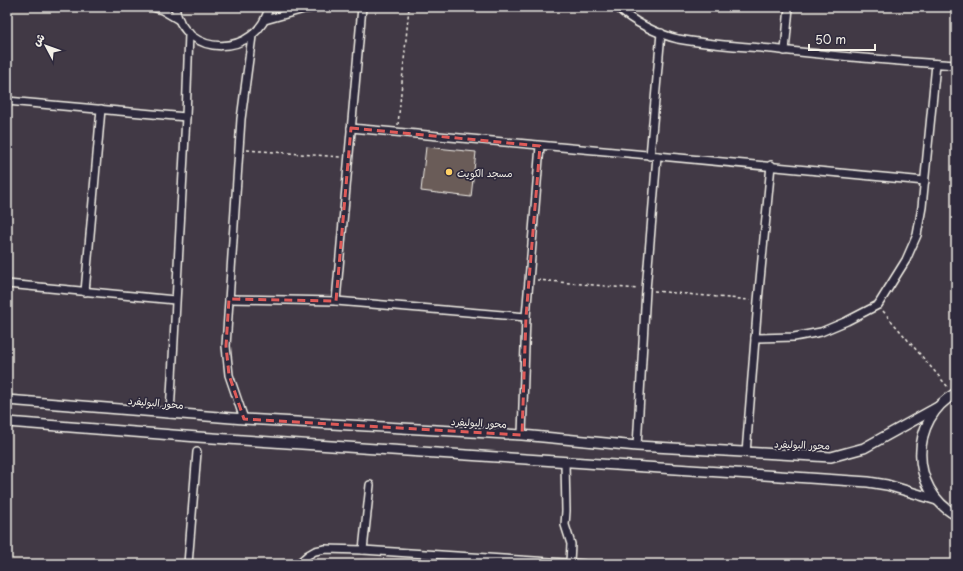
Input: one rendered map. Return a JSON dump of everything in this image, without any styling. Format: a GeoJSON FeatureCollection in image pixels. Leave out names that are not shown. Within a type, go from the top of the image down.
{"type":"FeatureCollection","features":[{"type":"Feature","properties":{"kind":"street"},"geometry":{"type":"LineString","coordinates":[[153,7],[162,10],[179,20]]}},
{"type":"Feature","properties":{"kind":"street"},"geometry":{"type":"LineString","coordinates":[[175,7],[179,20],[189,33],[200,41],[213,45],[227,46],[240,43],[252,36],[265,20],[269,7]]}},
{"type":"Feature","properties":{"kind":"street"},"geometry":{"type":"LineString","coordinates":[[265,20],[304,9],[320,7]]}},
{"type":"Feature","properties":{"kind":"street"},"geometry":{"type":"LineString","coordinates":[[336,301],[362,7]]}},
{"type":"Feature","properties":{"kind":"street"},"geometry":{"type":"LineString","coordinates":[[617,7],[637,22],[677,39],[785,51],[956,66]]}},
{"type":"Feature","properties":{"kind":"street"},"geometry":{"type":"LineString","coordinates":[[785,51],[789,7]]}},
{"type":"Feature","properties":{"kind":"street"},"geometry":{"type":"LineString","coordinates":[[170,414],[189,33]]}},
{"type":"Feature","properties":{"kind":"street"},"geometry":{"type":"LineString","coordinates":[[637,446],[661,33]]}},
{"type":"Feature","properties":{"kind":"street"},"geometry":{"type":"LineString","coordinates":[[244,419],[233,390],[227,361],[226,346],[243,98],[252,36]]}},
{"type":"Feature","properties":{"kind":"street"},"geometry":{"type":"LineString","coordinates":[[755,338],[794,337],[821,332],[878,305],[906,260],[916,234],[922,207],[936,64]]}},
{"type":"Feature","properties":{"kind":"street"},"geometry":{"type":"LineString","coordinates":[[7,101],[186,117]]}},
{"type":"Feature","properties":{"kind":"street"},"geometry":{"type":"LineString","coordinates":[[85,292],[101,109]]}},
{"type":"Feature","properties":{"kind":"street"},"geometry":{"type":"LineString","coordinates":[[351,128],[540,146],[771,165],[925,181]]}},
{"type":"Feature","properties":{"kind":"street"},"geometry":{"type":"LineString","coordinates":[[522,435],[526,317],[540,146]]}},
{"type":"Feature","properties":{"kind":"street"},"geometry":{"type":"LineString","coordinates":[[746,452],[771,165]]}},
{"type":"Feature","properties":{"kind":"street"},"geometry":{"type":"LineString","coordinates":[[7,284],[175,300]]}},
{"type":"Feature","properties":{"kind":"street"},"geometry":{"type":"LineString","coordinates":[[229,299],[336,301],[526,317]]}},
{"type":"Feature","properties":{"kind":"street"},"geometry":{"type":"LineString","coordinates":[[955,393],[938,407],[927,424],[923,434],[920,454],[924,478],[931,492],[944,507],[956,515]]}},
{"type":"Feature","properties":{"kind":"street","name":"محور البوليفرد"},"geometry":{"type":"LineString","coordinates":[[7,400],[170,414],[522,435],[637,446],[830,457],[864,448],[938,407]]}},
{"type":"Feature","properties":{"kind":"street"},"geometry":{"type":"LineString","coordinates":[[7,422],[868,482],[887,485],[937,500]]}},
{"type":"Feature","properties":{"kind":"street"},"geometry":{"type":"LineString","coordinates":[[188,564],[197,452]]}},
{"type":"Feature","properties":{"kind":"street"},"geometry":{"type":"LineString","coordinates":[[565,462],[565,525],[571,544],[570,562]]}},
{"type":"Feature","properties":{"kind":"street"},"geometry":{"type":"LineString","coordinates":[[363,550],[370,485]]}},
{"type":"Feature","properties":{"kind":"street"},"geometry":{"type":"LineString","coordinates":[[298,564],[315,551],[325,549],[363,550],[484,561],[570,562],[583,564]]}},
{"type":"Feature","properties":{"kind":"path"},"geometry":{"type":"LineString","coordinates":[[398,133],[408,7]]}},
{"type":"Feature","properties":{"kind":"path"},"geometry":{"type":"LineString","coordinates":[[239,150],[348,158]]}},
{"type":"Feature","properties":{"kind":"path"},"geometry":{"type":"LineString","coordinates":[[878,305],[955,393]]}},
{"type":"Feature","properties":{"kind":"highlighted area"},"geometry":{"type":"Polygon","coordinates":[[[351,128],[540,146],[526,317],[522,435],[244,419],[229,375],[226,346],[229,299],[336,301],[351,128]]]}},
{"type":"Feature","properties":{"kind":"building","name":"مسجد الكويت"},"geometry":{"type":"Polygon","coordinates":[[[426,147],[476,152],[471,197],[421,191],[426,147]]]}},
{"type":"Feature","properties":{"kind":"place","name":"مسجد الكويت"},"geometry":{"type":"Point","coordinates":[449,172]}}]}
